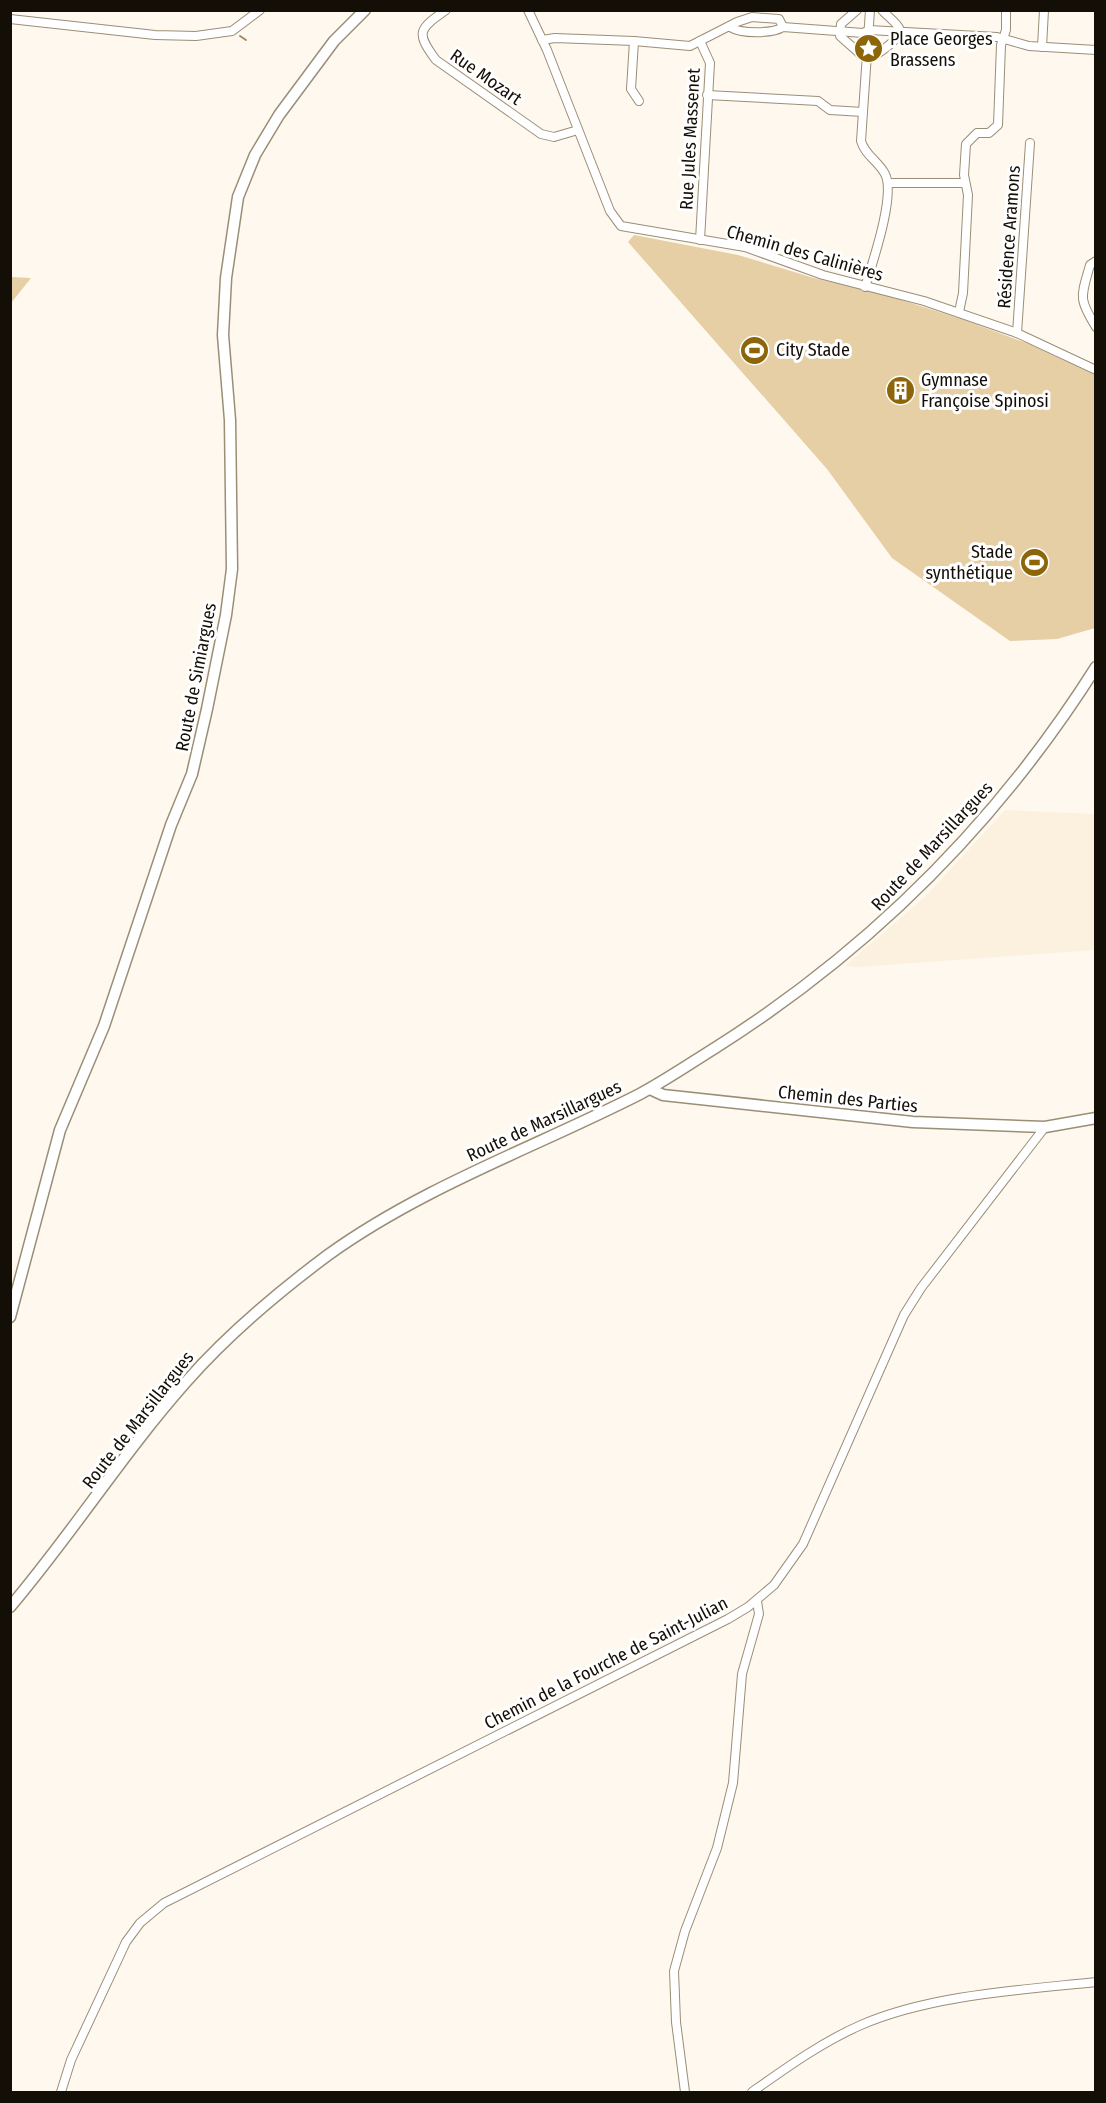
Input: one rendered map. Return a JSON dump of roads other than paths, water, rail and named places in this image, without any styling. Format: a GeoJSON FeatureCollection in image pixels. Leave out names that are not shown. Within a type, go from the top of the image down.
{"type":"FeatureCollection","features":[{"type":"Feature","properties":{"kind":"street"},"geometry":{"type":"LineString","coordinates":[[10,20],[196,36],[232,31],[260,10]]}},
{"type":"Feature","properties":{"kind":"street","name":"Route de Simiargues"},"geometry":{"type":"LineString","coordinates":[[10,1317],[60,1130],[106,1020],[171,825],[196,762],[228,606],[231,528],[230,420],[223,334],[226,278],[238,197],[245,175],[267,132],[334,41],[365,10]]}},
{"type":"Feature","properties":{"kind":"street","name":"Rue Mozart"},"geometry":{"type":"LineString","coordinates":[[446,10],[425,25],[421,34],[424,44],[436,60],[541,134],[554,137],[578,130]]}},
{"type":"Feature","properties":{"kind":"street","name":"Chemin des Calinières"},"geometry":{"type":"LineString","coordinates":[[528,10],[610,211],[621,226],[745,247],[865,287],[959,312],[1017,333],[1095,370]]}},
{"type":"Feature","properties":{"kind":"street"},"geometry":{"type":"LineString","coordinates":[[857,10],[842,24],[839,31],[840,36],[866,59]]}},
{"type":"Feature","properties":{"kind":"street"},"geometry":{"type":"LineString","coordinates":[[865,287],[884,220],[888,183],[885,174],[863,149],[861,141],[870,10]]}},
{"type":"Feature","properties":{"kind":"street"},"geometry":{"type":"LineString","coordinates":[[866,59],[897,38],[898,27],[882,10]]}},
{"type":"Feature","properties":{"kind":"street"},"geometry":{"type":"LineString","coordinates":[[959,312],[963,293],[967,206],[966,144],[977,133],[989,133],[998,125],[1006,10]]}},
{"type":"Feature","properties":{"kind":"street"},"geometry":{"type":"LineString","coordinates":[[1042,47],[1044,10]]}},
{"type":"Feature","properties":{"kind":"street"},"geometry":{"type":"LineString","coordinates":[[542,40],[555,38],[634,40],[690,46],[752,14],[779,19],[783,27]]}},
{"type":"Feature","properties":{"kind":"street"},"geometry":{"type":"LineString","coordinates":[[751,31],[752,14]]}},
{"type":"Feature","properties":{"kind":"street"},"geometry":{"type":"LineString","coordinates":[[730,27],[751,31],[777,31],[783,27],[863,33],[868,30],[899,31],[1004,39],[1042,47],[1095,50]]}},
{"type":"Feature","properties":{"kind":"street"},"geometry":{"type":"LineString","coordinates":[[634,40],[631,88],[639,101]]}},
{"type":"Feature","properties":{"kind":"street","name":"Rue Jules Massenet"},"geometry":{"type":"LineString","coordinates":[[699,240],[710,63],[700,41]]}},
{"type":"Feature","properties":{"kind":"street"},"geometry":{"type":"LineString","coordinates":[[707,95],[818,101],[830,110],[862,112]]}},
{"type":"Feature","properties":{"kind":"street","name":"Résidence Aramons"},"geometry":{"type":"LineString","coordinates":[[1017,333],[1030,143]]}},
{"type":"Feature","properties":{"kind":"street"},"geometry":{"type":"LineString","coordinates":[[888,183],[965,183]]}},
{"type":"Feature","properties":{"kind":"street"},"geometry":{"type":"LineString","coordinates":[[1095,261],[1090,265],[1082,295],[1082,306],[1095,327]]}},
{"type":"Feature","properties":{"kind":"street","name":"Route de Marsillargues"},"geometry":{"type":"LineString","coordinates":[[10,1607],[50,1560],[164,1407],[222,1344],[265,1305],[332,1253],[389,1216],[449,1183],[650,1089],[789,998],[878,928],[939,868],[994,807],[1036,754],[1095,667]]}},
{"type":"Feature","properties":{"kind":"street","name":"Chemin des Parties"},"geometry":{"type":"LineString","coordinates":[[650,1089],[663,1095],[902,1121],[1045,1127],[1095,1118]]}},
{"type":"Feature","properties":{"kind":"street","name":"Chemin de la Fourche de Saint-Julian"},"geometry":{"type":"LineString","coordinates":[[61,2092],[71,2060],[126,1942],[140,1923],[164,1903],[728,1619],[757,1600],[774,1585],[803,1544],[891,1344],[921,1288],[1045,1127]]}},
{"type":"Feature","properties":{"kind":"street"},"geometry":{"type":"LineString","coordinates":[[685,2092],[676,2022],[675,1971],[685,1931],[717,1848],[729,1802],[733,1783],[742,1674],[751,1635],[759,1614],[757,1600]]}},
{"type":"Feature","properties":{"kind":"street"},"geometry":{"type":"LineString","coordinates":[[752,2092],[836,2036],[864,2024],[924,2006],[1010,1992],[1095,1982]]}},
{"type":"Feature","properties":{"kind":"waterway"},"geometry":{"type":"LineString","coordinates":[[240,36],[246,40]]}},
{"type":"Feature","properties":{"kind":"place","name":"Place Georges Brassens"},"geometry":{"type":"Point","coordinates":[869,49]}},
{"type":"Feature","properties":{"kind":"place","name":"City Stade"},"geometry":{"type":"Point","coordinates":[755,350]}},
{"type":"Feature","properties":{"kind":"place","name":"Gymnase Françoise Spinosi"},"geometry":{"type":"Point","coordinates":[900,390]}},
{"type":"Feature","properties":{"kind":"place","name":"Stade synthétique"},"geometry":{"type":"Point","coordinates":[1034,562]}}]}
